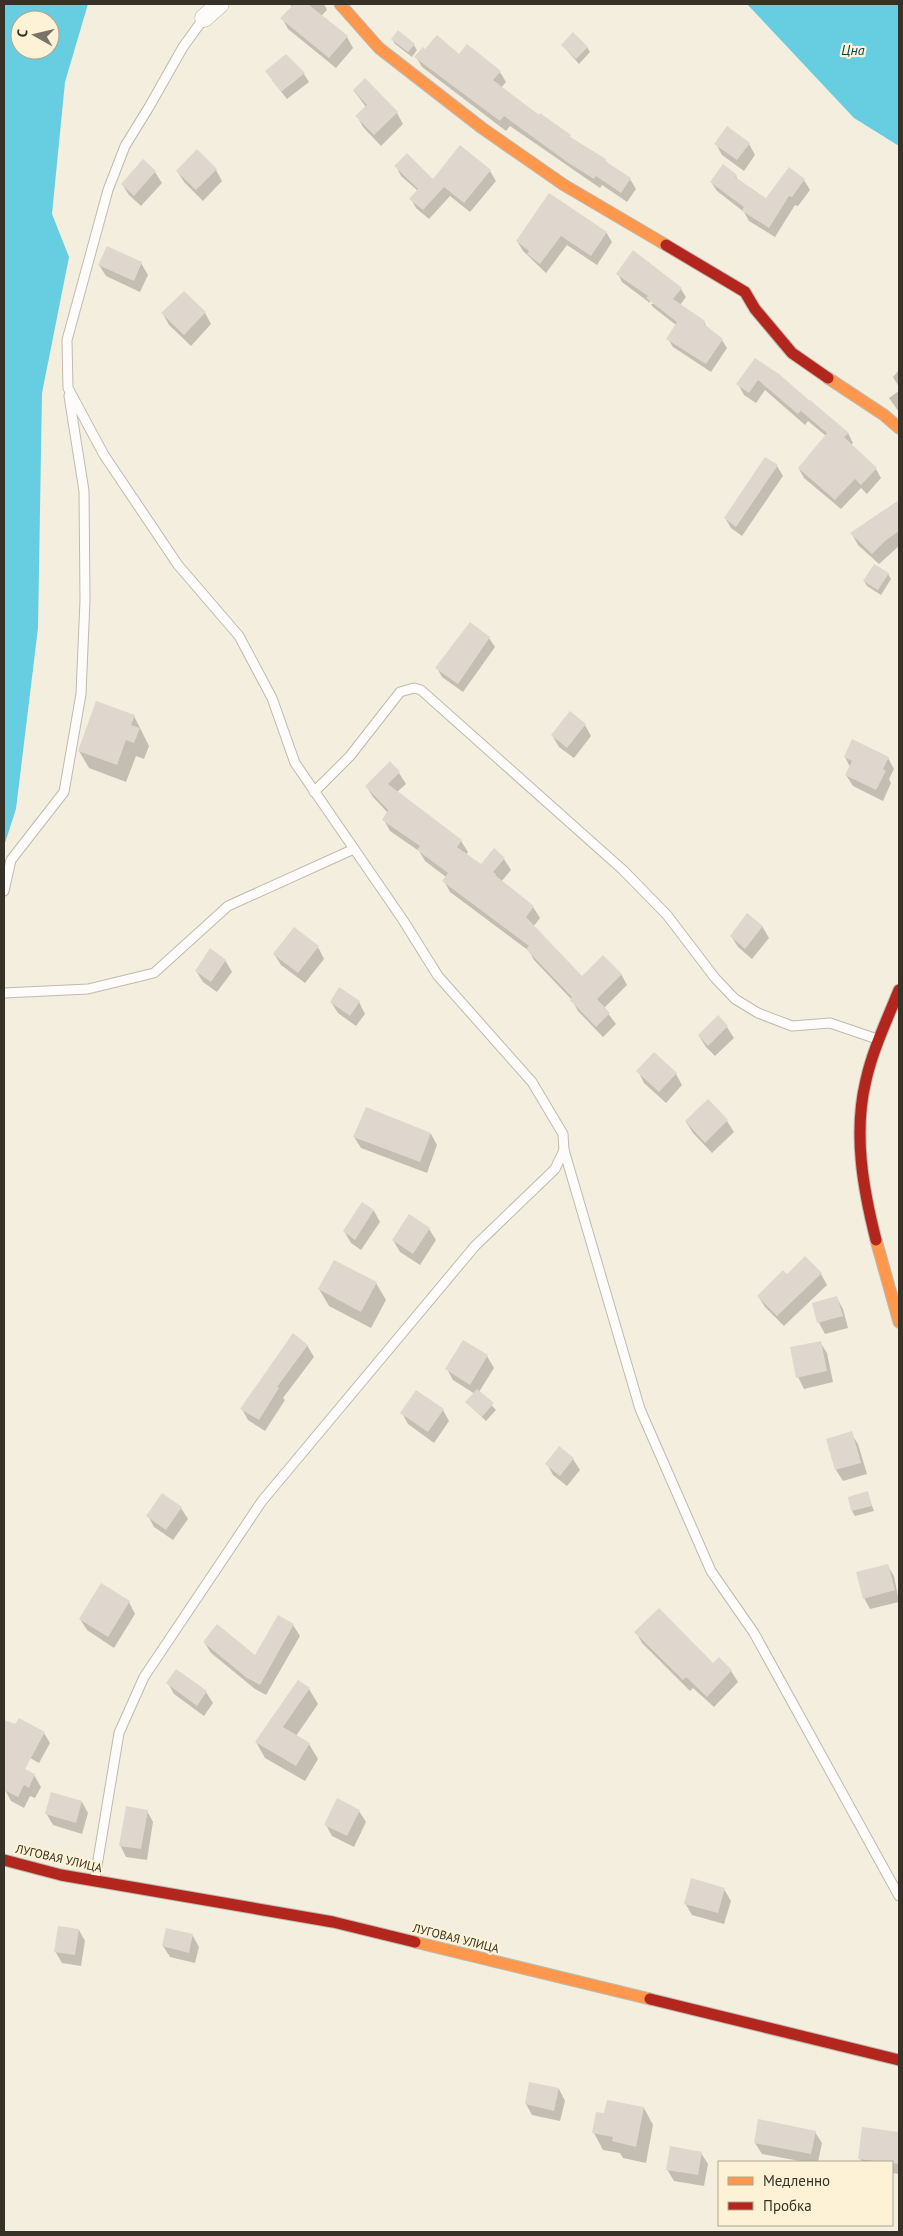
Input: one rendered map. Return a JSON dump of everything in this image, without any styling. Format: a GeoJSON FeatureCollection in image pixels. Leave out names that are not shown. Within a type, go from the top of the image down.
{"type":"FeatureCollection","features":[{"type":"Feature","properties":{"kind":"street"},"geometry":{"type":"LineString","coordinates":[[204,18],[220,4]]}},
{"type":"Feature","properties":{"kind":"street"},"geometry":{"type":"LineString","coordinates":[[340,4],[379,48],[482,128],[564,185],[745,292],[755,309],[792,353],[850,394],[884,415],[899,428]]}},
{"type":"Feature","properties":{"kind":"street"},"geometry":{"type":"LineString","coordinates":[[899,990],[863,1093],[860,1123],[864,1186],[870,1216],[899,1322]]}},
{"type":"Feature","properties":{"kind":"street","name":"ЛУГОВАЯ УЛИЦА"},"geometry":{"type":"LineString","coordinates":[[4,1860],[61,1875],[332,1922],[899,2060]]}},
{"type":"Feature","properties":{"kind":"lane"},"geometry":{"type":"LineString","coordinates":[[4,891],[11,860],[64,792],[81,694],[85,600],[84,491],[68,388],[67,340],[112,181],[125,146],[183,46],[204,18]]}},
{"type":"Feature","properties":{"kind":"lane"},"geometry":{"type":"LineString","coordinates":[[68,388],[104,455],[173,557],[239,636],[272,698],[295,763],[314,792],[403,920],[438,976],[532,1082],[563,1134],[564,1150],[640,1409],[708,1562],[754,1633],[899,1896]]}},
{"type":"Feature","properties":{"kind":"lane"},"geometry":{"type":"LineString","coordinates":[[314,792],[350,756],[400,692],[414,688],[420,690],[623,870],[667,915],[714,978],[735,999],[758,1013],[792,1026],[830,1024],[880,1040]]}},
{"type":"Feature","properties":{"kind":"lane"},"geometry":{"type":"LineString","coordinates":[[4,993],[88,989],[154,973],[228,906],[354,849]]}},
{"type":"Feature","properties":{"kind":"lane"},"geometry":{"type":"LineString","coordinates":[[95,1881],[119,1733],[144,1677],[262,1501],[475,1246],[555,1169],[564,1150]]}},
{"type":"Feature","properties":{"kind":"water"},"geometry":{"type":"Polygon","coordinates":[[[4,4],[88,4],[65,82],[52,214],[69,257],[42,393],[38,628],[16,809],[4,846],[4,4]]]}},
{"type":"Feature","properties":{"kind":"water","name":"Цна"},"geometry":{"type":"Polygon","coordinates":[[[747,4],[899,4],[899,146],[854,118],[747,4]]]}},
{"type":"Feature","properties":{"kind":"building"},"geometry":{"type":"Polygon","coordinates":[[[294,4],[308,4],[348,36],[329,58],[280,18],[294,4]]]}},
{"type":"Feature","properties":{"kind":"building"},"geometry":{"type":"Polygon","coordinates":[[[398,30],[415,44],[408,52],[391,39],[398,30]]]}},
{"type":"Feature","properties":{"kind":"building"},"geometry":{"type":"Polygon","coordinates":[[[573,32],[588,47],[576,59],[561,45],[573,32]]]}},
{"type":"Feature","properties":{"kind":"building"},"geometry":{"type":"Polygon","coordinates":[[[437,35],[459,54],[467,44],[501,71],[493,80],[539,115],[540,113],[571,135],[570,137],[606,159],[605,161],[631,178],[621,193],[596,176],[594,179],[570,164],[504,116],[500,121],[414,57],[423,47],[425,49],[437,35]]]}},
{"type":"Feature","properties":{"kind":"building"},"geometry":{"type":"Polygon","coordinates":[[[286,54],[305,73],[281,92],[265,71],[286,54]]]}},
{"type":"Feature","properties":{"kind":"building"},"geometry":{"type":"Polygon","coordinates":[[[365,78],[398,112],[374,135],[355,116],[367,105],[353,90],[365,78]]]}},
{"type":"Feature","properties":{"kind":"building"},"geometry":{"type":"Polygon","coordinates":[[[727,126],[750,143],[737,160],[714,144],[727,126]]]}},
{"type":"Feature","properties":{"kind":"building"},"geometry":{"type":"Polygon","coordinates":[[[460,145],[491,170],[464,203],[444,187],[423,210],[409,199],[418,189],[394,166],[407,153],[433,179],[460,145]]]}},
{"type":"Feature","properties":{"kind":"building"},"geometry":{"type":"Polygon","coordinates":[[[197,149],[217,169],[196,190],[176,171],[197,149]]]}},
{"type":"Feature","properties":{"kind":"building"},"geometry":{"type":"Polygon","coordinates":[[[143,159],[156,171],[134,196],[121,184],[143,159]]]}},
{"type":"Feature","properties":{"kind":"building"},"geometry":{"type":"Polygon","coordinates":[[[723,164],[737,175],[735,177],[766,198],[789,167],[805,179],[792,197],[789,196],[769,228],[742,211],[744,207],[710,182],[723,164]]]}},
{"type":"Feature","properties":{"kind":"building"},"geometry":{"type":"Polygon","coordinates":[[[549,193],[607,232],[591,256],[561,236],[540,264],[527,254],[529,251],[516,241],[549,193]]]}},
{"type":"Feature","properties":{"kind":"building"},"geometry":{"type":"Polygon","coordinates":[[[107,246],[142,262],[134,281],[98,265],[107,246]]]}},
{"type":"Feature","properties":{"kind":"building"},"geometry":{"type":"Polygon","coordinates":[[[633,250],[682,288],[673,299],[705,321],[704,324],[723,339],[706,364],[666,339],[677,322],[646,298],[648,296],[616,274],[633,250]]]}},
{"type":"Feature","properties":{"kind":"building"},"geometry":{"type":"Polygon","coordinates":[[[184,291],[206,312],[184,335],[161,313],[184,291]]]}},
{"type":"Feature","properties":{"kind":"building"},"geometry":{"type":"Polygon","coordinates":[[[755,358],[779,374],[810,401],[798,414],[758,380],[749,393],[736,384],[755,358]]]}},
{"type":"Feature","properties":{"kind":"building"},"geometry":{"type":"Polygon","coordinates":[[[810,400],[849,433],[844,437],[877,468],[861,485],[855,479],[835,500],[798,468],[827,433],[801,411],[810,400]]]}},
{"type":"Feature","properties":{"kind":"building"},"geometry":{"type":"Polygon","coordinates":[[[765,457],[778,465],[736,527],[724,518],[765,457]]]}},
{"type":"Feature","properties":{"kind":"building"},"geometry":{"type":"Polygon","coordinates":[[[899,500],[899,531],[872,554],[850,533],[899,500]]]}},
{"type":"Feature","properties":{"kind":"building"},"geometry":{"type":"Polygon","coordinates":[[[874,564],[889,573],[878,590],[863,581],[874,564]]]}},
{"type":"Feature","properties":{"kind":"building"},"geometry":{"type":"Polygon","coordinates":[[[470,622],[490,637],[458,684],[435,668],[470,622]]]}},
{"type":"Feature","properties":{"kind":"building"},"geometry":{"type":"Polygon","coordinates":[[[96,701],[135,715],[131,725],[140,728],[134,743],[126,740],[117,765],[78,751],[96,701]]]}},
{"type":"Feature","properties":{"kind":"building"},"geometry":{"type":"Polygon","coordinates":[[[570,711],[586,724],[567,748],[551,735],[570,711]]]}},
{"type":"Feature","properties":{"kind":"building"},"geometry":{"type":"Polygon","coordinates":[[[852,739],[889,757],[883,769],[886,771],[876,790],[845,775],[852,761],[844,757],[852,739]]]}},
{"type":"Feature","properties":{"kind":"building"},"geometry":{"type":"Polygon","coordinates":[[[390,761],[400,772],[388,784],[462,840],[457,847],[481,864],[494,848],[505,858],[493,872],[534,906],[526,917],[582,976],[603,955],[622,974],[597,999],[610,1013],[596,1027],[570,1000],[572,997],[526,949],[529,946],[442,881],[448,873],[417,850],[420,846],[382,820],[388,810],[365,786],[390,761]]]}},
{"type":"Feature","properties":{"kind":"building"},"geometry":{"type":"Polygon","coordinates":[[[747,913],[763,926],[745,949],[730,936],[747,913]]]}},
{"type":"Feature","properties":{"kind":"building"},"geometry":{"type":"Polygon","coordinates":[[[294,927],[319,946],[298,973],[273,954],[294,927]]]}},
{"type":"Feature","properties":{"kind":"building"},"geometry":{"type":"Polygon","coordinates":[[[210,948],[226,960],[211,982],[195,971],[210,948]]]}},
{"type":"Feature","properties":{"kind":"building"},"geometry":{"type":"Polygon","coordinates":[[[339,987],[360,1001],[350,1016],[330,1002],[339,987]]]}},
{"type":"Feature","properties":{"kind":"building"},"geometry":{"type":"Polygon","coordinates":[[[718,1015],[728,1026],[708,1046],[698,1035],[718,1015]]]}},
{"type":"Feature","properties":{"kind":"building"},"geometry":{"type":"Polygon","coordinates":[[[654,1052],[677,1073],[659,1092],[636,1071],[654,1052]]]}},
{"type":"Feature","properties":{"kind":"building"},"geometry":{"type":"Polygon","coordinates":[[[708,1099],[728,1120],[705,1143],[685,1121],[708,1099]]]}},
{"type":"Feature","properties":{"kind":"building"},"geometry":{"type":"Polygon","coordinates":[[[366,1107],[431,1133],[420,1162],[353,1137],[366,1107]]]}},
{"type":"Feature","properties":{"kind":"building"},"geometry":{"type":"Polygon","coordinates":[[[362,1202],[374,1210],[355,1240],[343,1231],[362,1202]]]}},
{"type":"Feature","properties":{"kind":"building"},"geometry":{"type":"Polygon","coordinates":[[[409,1214],[430,1228],[413,1254],[392,1240],[409,1214]]]}},
{"type":"Feature","properties":{"kind":"building"},"geometry":{"type":"Polygon","coordinates":[[[805,1256],[822,1273],[777,1316],[757,1296],[783,1270],[787,1274],[805,1256]]]}},
{"type":"Feature","properties":{"kind":"building"},"geometry":{"type":"Polygon","coordinates":[[[334,1260],[377,1282],[361,1312],[318,1289],[334,1260]]]}},
{"type":"Feature","properties":{"kind":"building"},"geometry":{"type":"Polygon","coordinates":[[[837,1296],[843,1316],[817,1323],[812,1303],[837,1296]]]}},
{"type":"Feature","properties":{"kind":"building"},"geometry":{"type":"Polygon","coordinates":[[[293,1333],[308,1345],[277,1387],[279,1388],[259,1420],[240,1409],[293,1333]]]}},
{"type":"Feature","properties":{"kind":"building"},"geometry":{"type":"Polygon","coordinates":[[[463,1340],[488,1355],[470,1385],[445,1369],[463,1340]]]}},
{"type":"Feature","properties":{"kind":"building"},"geometry":{"type":"Polygon","coordinates":[[[821,1341],[827,1371],[796,1378],[790,1347],[821,1341]]]}},
{"type":"Feature","properties":{"kind":"building"},"geometry":{"type":"Polygon","coordinates":[[[477,1389],[494,1403],[482,1417],[465,1402],[477,1389]]]}},
{"type":"Feature","properties":{"kind":"building"},"geometry":{"type":"Polygon","coordinates":[[[416,1390],[444,1409],[428,1432],[400,1413],[416,1390]]]}},
{"type":"Feature","properties":{"kind":"building"},"geometry":{"type":"Polygon","coordinates":[[[852,1431],[861,1463],[835,1470],[826,1439],[852,1431]]]}},
{"type":"Feature","properties":{"kind":"building"},"geometry":{"type":"Polygon","coordinates":[[[559,1446],[574,1458],[560,1476],[545,1464],[559,1446]]]}},
{"type":"Feature","properties":{"kind":"building"},"geometry":{"type":"Polygon","coordinates":[[[868,1491],[872,1506],[851,1511],[848,1497],[868,1491]]]}},
{"type":"Feature","properties":{"kind":"building"},"geometry":{"type":"Polygon","coordinates":[[[162,1493],[182,1507],[166,1530],[146,1516],[162,1493]]]}},
{"type":"Feature","properties":{"kind":"building"},"geometry":{"type":"Polygon","coordinates":[[[888,1564],[895,1590],[863,1599],[856,1572],[888,1564]]]}},
{"type":"Feature","properties":{"kind":"building"},"geometry":{"type":"Polygon","coordinates":[[[101,1583],[130,1601],[108,1637],[79,1619],[101,1583]]]}},
{"type":"Feature","properties":{"kind":"building"},"geometry":{"type":"Polygon","coordinates":[[[659,1608],[713,1663],[719,1657],[732,1670],[707,1697],[686,1677],[683,1680],[634,1632],[659,1608]]]}},
{"type":"Feature","properties":{"kind":"building"},"geometry":{"type":"Polygon","coordinates":[[[278,1615],[294,1624],[260,1685],[247,1678],[203,1642],[217,1624],[255,1655],[278,1615]]]}},
{"type":"Feature","properties":{"kind":"building"},"geometry":{"type":"Polygon","coordinates":[[[176,1669],[207,1691],[197,1706],[166,1683],[176,1669]]]}},
{"type":"Feature","properties":{"kind":"building"},"geometry":{"type":"Polygon","coordinates":[[[298,1680],[310,1688],[283,1727],[310,1743],[296,1766],[255,1742],[298,1680]]]}},
{"type":"Feature","properties":{"kind":"building"},"geometry":{"type":"Polygon","coordinates":[[[19,1718],[45,1732],[25,1769],[35,1774],[29,1788],[24,1785],[18,1797],[4,1790],[4,1720],[15,1724],[19,1718]]]}},
{"type":"Feature","properties":{"kind":"building"},"geometry":{"type":"Polygon","coordinates":[[[51,1792],[82,1801],[76,1823],[45,1814],[51,1792]]]}},
{"type":"Feature","properties":{"kind":"building"},"geometry":{"type":"Polygon","coordinates":[[[337,1798],[360,1810],[347,1836],[324,1825],[337,1798]]]}},
{"type":"Feature","properties":{"kind":"building"},"geometry":{"type":"Polygon","coordinates":[[[126,1806],[148,1810],[141,1849],[119,1846],[126,1806]]]}},
{"type":"Feature","properties":{"kind":"building"},"geometry":{"type":"Polygon","coordinates":[[[691,1878],[725,1888],[718,1913],[684,1904],[691,1878]]]}},
{"type":"Feature","properties":{"kind":"building"},"geometry":{"type":"Polygon","coordinates":[[[58,1926],[79,1929],[75,1955],[54,1952],[58,1926]]]}},
{"type":"Feature","properties":{"kind":"building"},"geometry":{"type":"Polygon","coordinates":[[[166,1928],[193,1934],[189,1953],[162,1946],[166,1928]]]}},
{"type":"Feature","properties":{"kind":"building"},"geometry":{"type":"Polygon","coordinates":[[[529,2082],[559,2088],[554,2111],[525,2104],[529,2082]]]}},
{"type":"Feature","properties":{"kind":"building"},"geometry":{"type":"Polygon","coordinates":[[[607,2100],[644,2107],[636,2147],[612,2141],[613,2137],[592,2133],[596,2112],[604,2113],[607,2100]]]}},
{"type":"Feature","properties":{"kind":"building"},"geometry":{"type":"Polygon","coordinates":[[[758,2119],[816,2131],[811,2154],[754,2143],[758,2119]]]}},
{"type":"Feature","properties":{"kind":"building"},"geometry":{"type":"Polygon","coordinates":[[[862,2127],[899,2132],[899,2164],[893,2163],[893,2161],[858,2159],[862,2127]]]}},
{"type":"Feature","properties":{"kind":"building"},"geometry":{"type":"Polygon","coordinates":[[[670,2146],[702,2152],[698,2175],[666,2170],[670,2146]]]}},
{"type":"Feature","properties":{"kind":"traffic: slow"},"geometry":{"type":"LineString","coordinates":[[340,4],[379,48],[482,128],[564,185],[666,245]]}},
{"type":"Feature","properties":{"kind":"traffic: slow"},"geometry":{"type":"LineString","coordinates":[[828,378],[884,415],[899,428]]}},
{"type":"Feature","properties":{"kind":"traffic: slow"},"geometry":{"type":"LineString","coordinates":[[876,1240],[899,1322]]}},
{"type":"Feature","properties":{"kind":"traffic: slow"},"geometry":{"type":"LineString","coordinates":[[415,1942],[650,1999]]}},
{"type":"Feature","properties":{"kind":"traffic: jam"},"geometry":{"type":"LineString","coordinates":[[666,245],[745,292],[755,309],[792,353],[828,378]]}},
{"type":"Feature","properties":{"kind":"traffic: jam"},"geometry":{"type":"LineString","coordinates":[[876,1240],[867,1201],[861,1161],[860,1120],[862,1100],[872,1057],[899,990]]}},
{"type":"Feature","properties":{"kind":"traffic: jam"},"geometry":{"type":"LineString","coordinates":[[4,1860],[61,1875],[333,1922],[415,1942]]}},
{"type":"Feature","properties":{"kind":"traffic: jam"},"geometry":{"type":"LineString","coordinates":[[650,1999],[899,2060]]}}]}
